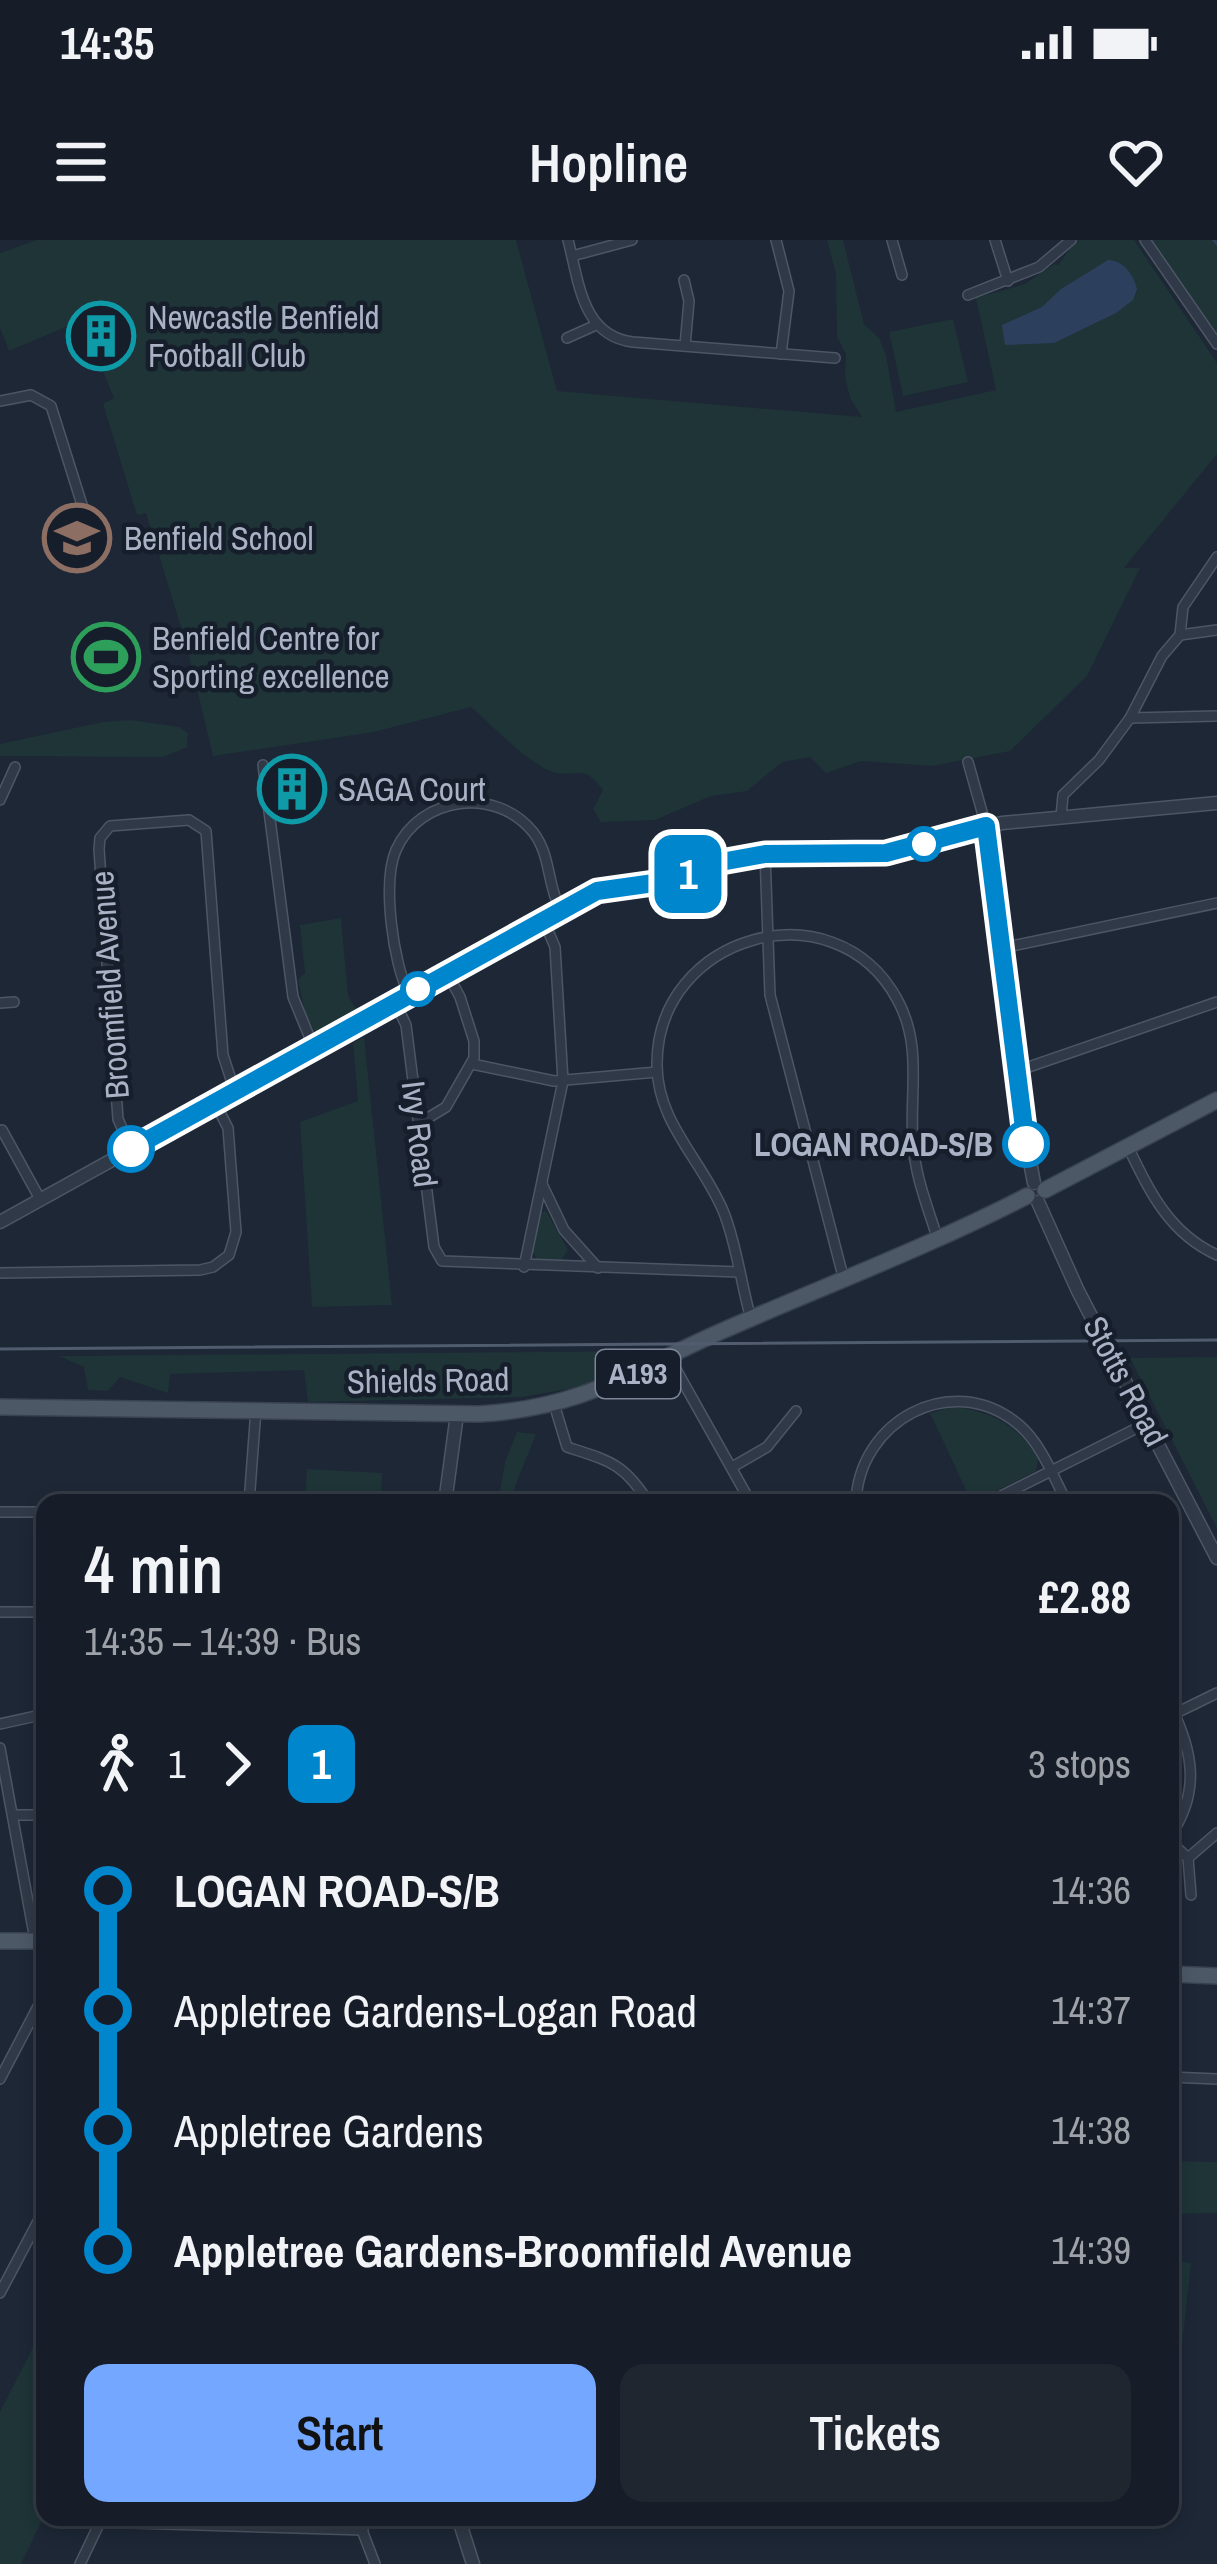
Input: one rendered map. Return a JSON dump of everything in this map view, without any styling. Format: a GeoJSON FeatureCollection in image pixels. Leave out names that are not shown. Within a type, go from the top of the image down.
{"type":"FeatureCollection","features":[{"type":"Feature","properties":{"kind":"main road","name":"Shields Road"},"geometry":{"type":"LineString","coordinates":[[0,1407],[457,1414],[554,1404],[606,1388],[751,1319],[938,1240],[1217,1100]]}},
{"type":"Feature","properties":{"kind":"main road"},"geometry":{"type":"LineString","coordinates":[[0,1941],[36,1941]]}},
{"type":"Feature","properties":{"kind":"main road"},"geometry":{"type":"LineString","coordinates":[[1179,1974],[1217,1976]]}},
{"type":"Feature","properties":{"kind":"street"},"geometry":{"type":"LineString","coordinates":[[568,240],[586,306],[608,336],[835,358]]}},
{"type":"Feature","properties":{"kind":"street"},"geometry":{"type":"LineString","coordinates":[[572,256],[632,240]]}},
{"type":"Feature","properties":{"kind":"street"},"geometry":{"type":"LineString","coordinates":[[776,240],[789,292],[781,354]]}},
{"type":"Feature","properties":{"kind":"street"},"geometry":{"type":"LineString","coordinates":[[892,240],[902,275]]}},
{"type":"Feature","properties":{"kind":"street"},"geometry":{"type":"LineString","coordinates":[[994,240],[1008,281]]}},
{"type":"Feature","properties":{"kind":"street"},"geometry":{"type":"LineString","coordinates":[[968,295],[1039,267],[1071,240]]}},
{"type":"Feature","properties":{"kind":"street"},"geometry":{"type":"LineString","coordinates":[[1144,240],[1217,344]]}},
{"type":"Feature","properties":{"kind":"street"},"geometry":{"type":"LineString","coordinates":[[684,280],[689,301],[685,346]]}},
{"type":"Feature","properties":{"kind":"street"},"geometry":{"type":"LineString","coordinates":[[567,338],[596,325]]}},
{"type":"Feature","properties":{"kind":"street"},"geometry":{"type":"LineString","coordinates":[[0,401],[31,394],[48,403],[89,527]]}},
{"type":"Feature","properties":{"kind":"street"},"geometry":{"type":"LineString","coordinates":[[1180,635],[1184,608],[1217,557]]}},
{"type":"Feature","properties":{"kind":"street"},"geometry":{"type":"LineString","coordinates":[[1060,817],[1065,791],[1099,760],[1130,718],[1167,647],[1180,635],[1217,630]]}},
{"type":"Feature","properties":{"kind":"street"},"geometry":{"type":"LineString","coordinates":[[1130,718],[1217,716]]}},
{"type":"Feature","properties":{"kind":"street"},"geometry":{"type":"LineString","coordinates":[[968,762],[986,826]]}},
{"type":"Feature","properties":{"kind":"street"},"geometry":{"type":"LineString","coordinates":[[263,765],[293,997],[314,1048]]}},
{"type":"Feature","properties":{"kind":"street"},"geometry":{"type":"LineString","coordinates":[[0,800],[12,772],[23,784]]}},
{"type":"Feature","properties":{"kind":"street"},"geometry":{"type":"LineString","coordinates":[[409,994],[398,966],[390,874],[404,836],[428,814],[473,802],[514,815],[532,830],[543,848],[560,909]]}},
{"type":"Feature","properties":{"kind":"street"},"geometry":{"type":"LineString","coordinates":[[0,1222],[597,891],[661,882],[721,862],[765,854],[886,853],[986,826],[1217,803]]}},
{"type":"Feature","properties":{"kind":"street","name":"Broomfield Avenue"},"geometry":{"type":"LineString","coordinates":[[131,1149],[118,1119],[98,845],[110,826],[190,820],[206,831],[223,1055],[235,1092]]}},
{"type":"Feature","properties":{"kind":"street","name":"Stotts Road"},"geometry":{"type":"LineString","coordinates":[[986,826],[1036,1193],[1078,1291],[1217,1558]]}},
{"type":"Feature","properties":{"kind":"street"},"geometry":{"type":"LineString","coordinates":[[274,854],[291,852]]}},
{"type":"Feature","properties":{"kind":"street"},"geometry":{"type":"LineString","coordinates":[[765,854],[765,937],[773,1012],[844,1280]]}},
{"type":"Feature","properties":{"kind":"street"},"geometry":{"type":"LineString","coordinates":[[1002,948],[1217,903]]}},
{"type":"Feature","properties":{"kind":"street"},"geometry":{"type":"LineString","coordinates":[[543,919],[555,947],[562,1081],[524,1267],[739,1272]]}},
{"type":"Feature","properties":{"kind":"street"},"geometry":{"type":"LineString","coordinates":[[751,1319],[723,1210],[664,1110],[657,1072],[664,1023],[685,983],[718,953],[765,937],[802,935],[833,944],[870,966],[899,1002],[914,1054],[914,1159],[938,1240]]}},
{"type":"Feature","properties":{"kind":"street"},"geometry":{"type":"LineString","coordinates":[[418,1124],[441,1112],[472,1064],[474,1041],[447,973]]}},
{"type":"Feature","properties":{"kind":"street"},"geometry":{"type":"LineString","coordinates":[[0,1004],[14,1002]]}},
{"type":"Feature","properties":{"kind":"street","name":"Ivy Road"},"geometry":{"type":"LineString","coordinates":[[395,1002],[406,1024],[439,1258],[448,1263],[524,1267]]}},
{"type":"Feature","properties":{"kind":"street"},"geometry":{"type":"LineString","coordinates":[[1016,1071],[1217,1002]]}},
{"type":"Feature","properties":{"kind":"street"},"geometry":{"type":"LineString","coordinates":[[472,1064],[562,1081],[657,1072]]}},
{"type":"Feature","properties":{"kind":"street"},"geometry":{"type":"LineString","coordinates":[[1,1272],[193,1270],[223,1260],[234,1243],[236,1226],[228,1128],[215,1103]]}},
{"type":"Feature","properties":{"kind":"street"},"geometry":{"type":"LineString","coordinates":[[2,1130],[40,1199]]}},
{"type":"Feature","properties":{"kind":"street"},"geometry":{"type":"LineString","coordinates":[[1128,1147],[1170,1222],[1217,1255]]}},
{"type":"Feature","properties":{"kind":"street"},"geometry":{"type":"LineString","coordinates":[[542,1184],[563,1230],[598,1268]]}},
{"type":"Feature","properties":{"kind":"street"},"geometry":{"type":"LineString","coordinates":[[669,1357],[747,1494]]}},
{"type":"Feature","properties":{"kind":"street"},"geometry":{"type":"LineString","coordinates":[[857,1494],[872,1445],[904,1415],[938,1403],[976,1404],[1001,1413],[1031,1437],[1062,1494]]}},
{"type":"Feature","properties":{"kind":"street"},"geometry":{"type":"LineString","coordinates":[[554,1404],[567,1447],[616,1462],[644,1494]]}},
{"type":"Feature","properties":{"kind":"street"},"geometry":{"type":"LineString","coordinates":[[250,1494],[256,1409]]}},
{"type":"Feature","properties":{"kind":"street"},"geometry":{"type":"LineString","coordinates":[[734,1466],[767,1447],[796,1411]]}},
{"type":"Feature","properties":{"kind":"street"},"geometry":{"type":"LineString","coordinates":[[446,1494],[457,1414]]}},
{"type":"Feature","properties":{"kind":"street"},"geometry":{"type":"LineString","coordinates":[[1005,1494],[1149,1422]]}},
{"type":"Feature","properties":{"kind":"street"},"geometry":{"type":"LineString","coordinates":[[0,1512],[36,1512]]}},
{"type":"Feature","properties":{"kind":"street"},"geometry":{"type":"LineString","coordinates":[[0,1612],[36,1612]]}},
{"type":"Feature","properties":{"kind":"street"},"geometry":{"type":"LineString","coordinates":[[1179,1709],[1217,1694]]}},
{"type":"Feature","properties":{"kind":"street"},"geometry":{"type":"LineString","coordinates":[[0,1724],[36,1716]]}},
{"type":"Feature","properties":{"kind":"street"},"geometry":{"type":"LineString","coordinates":[[1179,1726],[1188,1743],[1192,1771],[1179,1821]]}},
{"type":"Feature","properties":{"kind":"street"},"geometry":{"type":"LineString","coordinates":[[0,1748],[36,1922]]}},
{"type":"Feature","properties":{"kind":"street"},"geometry":{"type":"LineString","coordinates":[[14,1815],[36,1815]]}},
{"type":"Feature","properties":{"kind":"street"},"geometry":{"type":"LineString","coordinates":[[1188,1858],[1217,1833]]}},
{"type":"Feature","properties":{"kind":"street"},"geometry":{"type":"LineString","coordinates":[[1179,1848],[1188,1858],[1191,1895]]}},
{"type":"Feature","properties":{"kind":"street"},"geometry":{"type":"LineString","coordinates":[[0,2079],[36,2011]]}},
{"type":"Feature","properties":{"kind":"street"},"geometry":{"type":"LineString","coordinates":[[1179,2077],[1217,2079]]}},
{"type":"Feature","properties":{"kind":"street"},"geometry":{"type":"LineString","coordinates":[[0,2293],[36,2225]]}},
{"type":"Feature","properties":{"kind":"street"},"geometry":{"type":"LineString","coordinates":[[80,2564],[99,2526]]}},
{"type":"Feature","properties":{"kind":"street"},"geometry":{"type":"LineString","coordinates":[[296,2526],[363,2530]]}},
{"type":"Feature","properties":{"kind":"street"},"geometry":{"type":"LineString","coordinates":[[361,2526],[375,2564]]}},
{"type":"Feature","properties":{"kind":"street"},"geometry":{"type":"LineString","coordinates":[[461,2526],[473,2564]]}},
{"type":"Feature","properties":{"kind":"green space"},"geometry":{"type":"Polygon","coordinates":[[[37,240],[516,240],[557,391],[862,417],[850,398],[846,354],[837,337],[836,274],[827,240],[843,240],[864,324],[879,338],[886,355],[896,412],[996,390],[976,298],[1025,284],[1058,265],[1077,240],[1134,240],[1217,363],[1217,454],[1124,568],[1140,568],[1087,676],[1010,751],[932,766],[861,761],[826,773],[810,757],[782,762],[747,791],[711,796],[655,820],[601,822],[593,809],[603,790],[596,781],[585,774],[543,768],[471,707],[374,732],[213,756],[186,643],[146,513],[137,515],[103,404],[114,398],[82,320],[9,351],[0,328],[0,253],[37,240]]]}},
{"type":"Feature","properties":{"kind":"green space"},"geometry":{"type":"Polygon","coordinates":[[[1152,240],[1217,240],[1217,336],[1152,240]]]}},
{"type":"Feature","properties":{"kind":"green space"},"geometry":{"type":"Polygon","coordinates":[[[953,319],[968,382],[903,396],[889,332],[953,319]]]}},
{"type":"Feature","properties":{"kind":"green space"},"geometry":{"type":"Polygon","coordinates":[[[131,720],[179,727],[188,733],[187,747],[163,757],[0,756],[0,744],[131,720]]]}},
{"type":"Feature","properties":{"kind":"green space"},"geometry":{"type":"Polygon","coordinates":[[[341,918],[348,996],[356,1009],[315,1032],[305,1013],[298,980],[305,973],[300,925],[341,918]]]}},
{"type":"Feature","properties":{"kind":"green space"},"geometry":{"type":"Polygon","coordinates":[[[364,1037],[392,1305],[312,1307],[300,1122],[358,1101],[353,1043],[364,1037]]]}},
{"type":"Feature","properties":{"kind":"green space"},"geometry":{"type":"Polygon","coordinates":[[[546,1211],[568,1250],[559,1263],[539,1263],[531,1249],[540,1213],[546,1211]]]}},
{"type":"Feature","properties":{"kind":"green space"},"geometry":{"type":"Polygon","coordinates":[[[664,1351],[580,1387],[522,1397],[308,1402],[304,1370],[170,1374],[168,1393],[120,1377],[108,1391],[88,1390],[84,1367],[59,1356],[664,1351]]]}},
{"type":"Feature","properties":{"kind":"green space"},"geometry":{"type":"Polygon","coordinates":[[[1217,1357],[1217,1528],[1130,1358],[1217,1357]]]}},
{"type":"Feature","properties":{"kind":"green space"},"geometry":{"type":"Polygon","coordinates":[[[953,1407],[992,1417],[1030,1447],[1038,1459],[1036,1471],[990,1494],[968,1494],[930,1413],[953,1407]]]}},
{"type":"Feature","properties":{"kind":"green space"},"geometry":{"type":"Polygon","coordinates":[[[517,1432],[536,1434],[514,1494],[500,1494],[517,1432]]]}},
{"type":"Feature","properties":{"kind":"green space"},"geometry":{"type":"Polygon","coordinates":[[[307,1469],[382,1473],[381,1494],[306,1494],[307,1469]]]}},
{"type":"Feature","properties":{"kind":"green space"},"geometry":{"type":"Polygon","coordinates":[[[1179,2161],[1217,2162],[1217,2213],[1179,2214],[1179,2161]]]}},
{"type":"Feature","properties":{"kind":"green space"},"geometry":{"type":"Polygon","coordinates":[[[1179,2261],[1191,2263],[1179,2373],[1179,2261]]]}},
{"type":"Feature","properties":{"kind":"green space"},"geometry":{"type":"Polygon","coordinates":[[[36,2342],[39,2526],[21,2564],[0,2564],[0,2412],[36,2342]]]}},
{"type":"Feature","properties":{"kind":"water"},"geometry":{"type":"Polygon","coordinates":[[[1108,260],[1123,265],[1130,274],[1137,289],[1133,300],[1054,343],[1005,345],[1002,325],[1042,307],[1061,289],[1108,260]]]}},
{"type":"Feature","properties":{"kind":"waterway"},"geometry":{"type":"LineString","coordinates":[[1214,240],[1217,244]]}},
{"type":"Feature","properties":{"kind":"tram line"},"geometry":{"type":"LineString","coordinates":[[0,1349],[1217,1340]]}},
{"type":"Feature","properties":{"kind":"bus line","name":"1"},"geometry":{"type":"LineString","coordinates":[[131,1149],[597,891],[675,879],[721,862],[765,854],[886,853],[986,826],[1026,1144]]}},
{"type":"Feature","properties":{"kind":"place","name":"Newcastle Benfield Football Club"},"geometry":{"type":"Point","coordinates":[101,336]}},
{"type":"Feature","properties":{"kind":"place","name":"Benfield School"},"geometry":{"type":"Point","coordinates":[77,538]}},
{"type":"Feature","properties":{"kind":"place","name":"Benfield Centre for Sporting excellence"},"geometry":{"type":"Point","coordinates":[106,657]}},
{"type":"Feature","properties":{"kind":"place","name":"SAGA Court"},"geometry":{"type":"Point","coordinates":[292,789]}},
{"type":"Feature","properties":{"kind":"place","name":"LOGAN ROAD-S/B"},"geometry":{"type":"Point","coordinates":[1026,1144]}}]}
